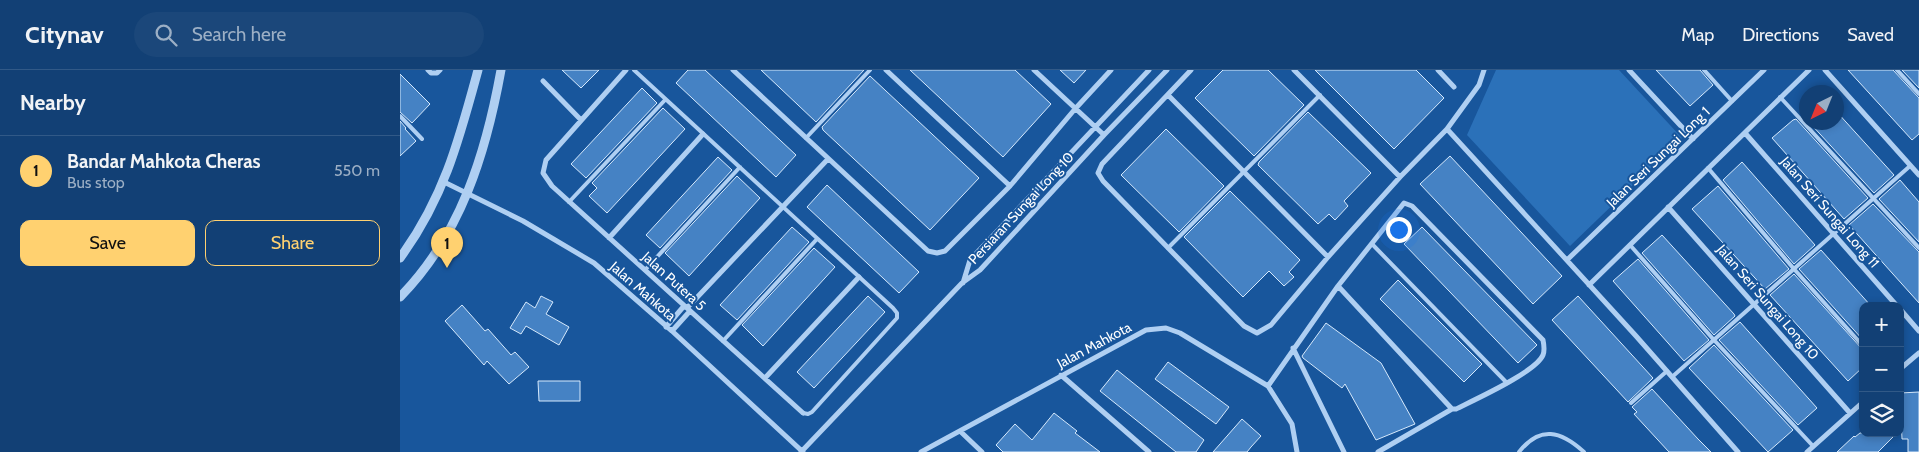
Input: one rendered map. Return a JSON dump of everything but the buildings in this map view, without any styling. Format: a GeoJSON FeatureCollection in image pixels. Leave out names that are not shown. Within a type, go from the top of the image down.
{"type":"FeatureCollection","features":[{"type":"Feature","properties":{"kind":"street"},"geometry":{"type":"LineString","coordinates":[[428,70],[431,73],[437,74],[440,70]]}},
{"type":"Feature","properties":{"kind":"street"},"geometry":{"type":"LineString","coordinates":[[400,258],[428,216],[444,182],[461,134],[478,70]]}},
{"type":"Feature","properties":{"kind":"street"},"geometry":{"type":"LineString","coordinates":[[400,297],[417,280],[432,260],[468,194],[492,118],[501,70]]}},
{"type":"Feature","properties":{"kind":"street"},"geometry":{"type":"LineString","coordinates":[[543,81],[581,120],[626,70]]}},
{"type":"Feature","properties":{"kind":"street"},"geometry":{"type":"LineString","coordinates":[[733,70],[928,250],[937,253],[945,251],[1010,186],[1075,109],[1112,70]]}},
{"type":"Feature","properties":{"kind":"street"},"geometry":{"type":"LineString","coordinates":[[886,70],[1010,186]]}},
{"type":"Feature","properties":{"kind":"street"},"geometry":{"type":"LineString","coordinates":[[1034,70],[1104,135]]}},
{"type":"Feature","properties":{"kind":"street","name":"Persiaran Sungai Long 10"},"geometry":{"type":"LineString","coordinates":[[962,283],[970,260],[1094,126],[1149,70]]}},
{"type":"Feature","properties":{"kind":"street","name":"Persiaran Sungai Long 10"},"geometry":{"type":"LineString","coordinates":[[962,283],[980,270],[1104,135],[1168,70]]}},
{"type":"Feature","properties":{"kind":"street"},"geometry":{"type":"LineString","coordinates":[[1191,70],[1102,164],[1098,173],[1103,181],[1244,326],[1258,333],[1271,325],[1328,257],[1400,177],[1447,129],[1478,85],[1484,70]]}},
{"type":"Feature","properties":{"kind":"street"},"geometry":{"type":"LineString","coordinates":[[1294,70],[1400,177]]}},
{"type":"Feature","properties":{"kind":"street"},"geometry":{"type":"LineString","coordinates":[[1438,70],[1454,87]]}},
{"type":"Feature","properties":{"kind":"street"},"geometry":{"type":"LineString","coordinates":[[1629,70],[1693,139]]}},
{"type":"Feature","properties":{"kind":"street","name":"Jalan Seri Sungai Long 1"},"geometry":{"type":"LineString","coordinates":[[1567,260],[1764,70]]}},
{"type":"Feature","properties":{"kind":"street"},"geometry":{"type":"LineString","coordinates":[[1589,285],[1809,70]]}},
{"type":"Feature","properties":{"kind":"street"},"geometry":{"type":"LineString","coordinates":[[1826,70],[1919,175]]}},
{"type":"Feature","properties":{"kind":"street"},"geometry":{"type":"LineString","coordinates":[[1168,95],[1328,257]]}},
{"type":"Feature","properties":{"kind":"street","name":"Jalan Putera 5"},"geometry":{"type":"LineString","coordinates":[[581,120],[546,160],[543,173],[552,186],[803,413]]}},
{"type":"Feature","properties":{"kind":"street"},"geometry":{"type":"LineString","coordinates":[[1447,129],[1738,452]]}},
{"type":"Feature","properties":{"kind":"street","name":"Jalan Seri Sungai Long 11"},"geometry":{"type":"LineString","coordinates":[[1745,133],[1894,302]]}},
{"type":"Feature","properties":{"kind":"street"},"geometry":{"type":"LineString","coordinates":[[609,238],[703,134]]}},
{"type":"Feature","properties":{"kind":"street"},"geometry":{"type":"LineString","coordinates":[[666,327],[687,308],[828,159]]}},
{"type":"Feature","properties":{"kind":"street","name":"Jalan Mahkota"},"geometry":{"type":"LineString","coordinates":[[444,182],[523,221],[594,263],[672,331],[802,452]]}},
{"type":"Feature","properties":{"kind":"street"},"geometry":{"type":"LineString","coordinates":[[1268,386],[1338,286],[1402,205],[1404,203],[1412,206],[1536,333],[1542,340],[1545,350],[1542,358],[1529,370],[1456,409],[1452,409],[1378,452]]}},
{"type":"Feature","properties":{"kind":"street","name":"Jalan Seri Sungai Long 10"},"geometry":{"type":"LineString","coordinates":[[1668,207],[1850,413]]}},
{"type":"Feature","properties":{"kind":"street"},"geometry":{"type":"LineString","coordinates":[[765,378],[858,277]]}},
{"type":"Feature","properties":{"kind":"street"},"geometry":{"type":"LineString","coordinates":[[802,452],[962,283]]}},
{"type":"Feature","properties":{"kind":"street"},"geometry":{"type":"LineString","coordinates":[[1338,286],[1452,409]]}},
{"type":"Feature","properties":{"kind":"street"},"geometry":{"type":"LineString","coordinates":[[672,331],[687,308]]}},
{"type":"Feature","properties":{"kind":"street"},"geometry":{"type":"LineString","coordinates":[[1904,314],[1919,331]]}},
{"type":"Feature","properties":{"kind":"street","name":"Jalan Mahkota"},"geometry":{"type":"LineString","coordinates":[[921,452],[1146,330],[1166,328],[1180,333],[1268,386],[1292,424],[1297,452]]}},
{"type":"Feature","properties":{"kind":"street"},"geometry":{"type":"LineString","coordinates":[[1293,348],[1344,452]]}},
{"type":"Feature","properties":{"kind":"street"},"geometry":{"type":"LineString","coordinates":[[1904,366],[1919,353]]}},
{"type":"Feature","properties":{"kind":"street"},"geometry":{"type":"LineString","coordinates":[[1061,375],[1149,452]]}},
{"type":"Feature","properties":{"kind":"street"},"geometry":{"type":"LineString","coordinates":[[1806,452],[1859,405]]}},
{"type":"Feature","properties":{"kind":"street"},"geometry":{"type":"LineString","coordinates":[[961,432],[982,452]]}},
{"type":"Feature","properties":{"kind":"lane"},"geometry":{"type":"LineString","coordinates":[[634,70],[897,313],[897,318],[812,412],[808,414],[803,413]]}},
{"type":"Feature","properties":{"kind":"lane"},"geometry":{"type":"LineString","coordinates":[[806,138],[870,70]]}},
{"type":"Feature","properties":{"kind":"lane"},"geometry":{"type":"LineString","coordinates":[[1704,70],[1732,101]]}},
{"type":"Feature","properties":{"kind":"lane"},"geometry":{"type":"LineString","coordinates":[[1897,70],[1919,94]]}},
{"type":"Feature","properties":{"kind":"lane"},"geometry":{"type":"LineString","coordinates":[[1168,248],[1320,95]]}},
{"type":"Feature","properties":{"kind":"lane"},"geometry":{"type":"LineString","coordinates":[[1780,97],[1919,248]]}},
{"type":"Feature","properties":{"kind":"lane"},"geometry":{"type":"LineString","coordinates":[[569,202],[665,100]]}},
{"type":"Feature","properties":{"kind":"lane"},"geometry":{"type":"LineString","coordinates":[[400,116],[422,139]]}},
{"type":"Feature","properties":{"kind":"lane"},"geometry":{"type":"LineString","coordinates":[[1672,377],[1910,166]]}},
{"type":"Feature","properties":{"kind":"lane"},"geometry":{"type":"LineString","coordinates":[[644,270],[740,167]]}},
{"type":"Feature","properties":{"kind":"lane"},"geometry":{"type":"LineString","coordinates":[[1708,168],[1859,342]]}},
{"type":"Feature","properties":{"kind":"lane"},"geometry":{"type":"LineString","coordinates":[[723,341],[817,239]]}},
{"type":"Feature","properties":{"kind":"lane"},"geometry":{"type":"LineString","coordinates":[[1372,244],[1507,382]]}},
{"type":"Feature","properties":{"kind":"lane"},"geometry":{"type":"LineString","coordinates":[[1630,245],[1714,340],[1813,446]]}},
{"type":"Feature","properties":{"kind":"lane"},"geometry":{"type":"LineString","coordinates":[[1630,403],[1667,371]]}},
{"type":"Feature","properties":{"kind":"lane"},"geometry":{"type":"LineString","coordinates":[[1519,452],[1530,439],[1546,432],[1565,438],[1584,452]]}},
{"type":"Feature","properties":{"kind":"shaded area"},"geometry":{"type":"Polygon","coordinates":[[[1496,70],[1619,70],[1682,138],[1570,246],[1467,135],[1496,70]]]}},
{"type":"Feature","properties":{"kind":"place","name":"Bandar Mahkota Cheras"},"geometry":{"type":"Point","coordinates":[447,268]}}]}
